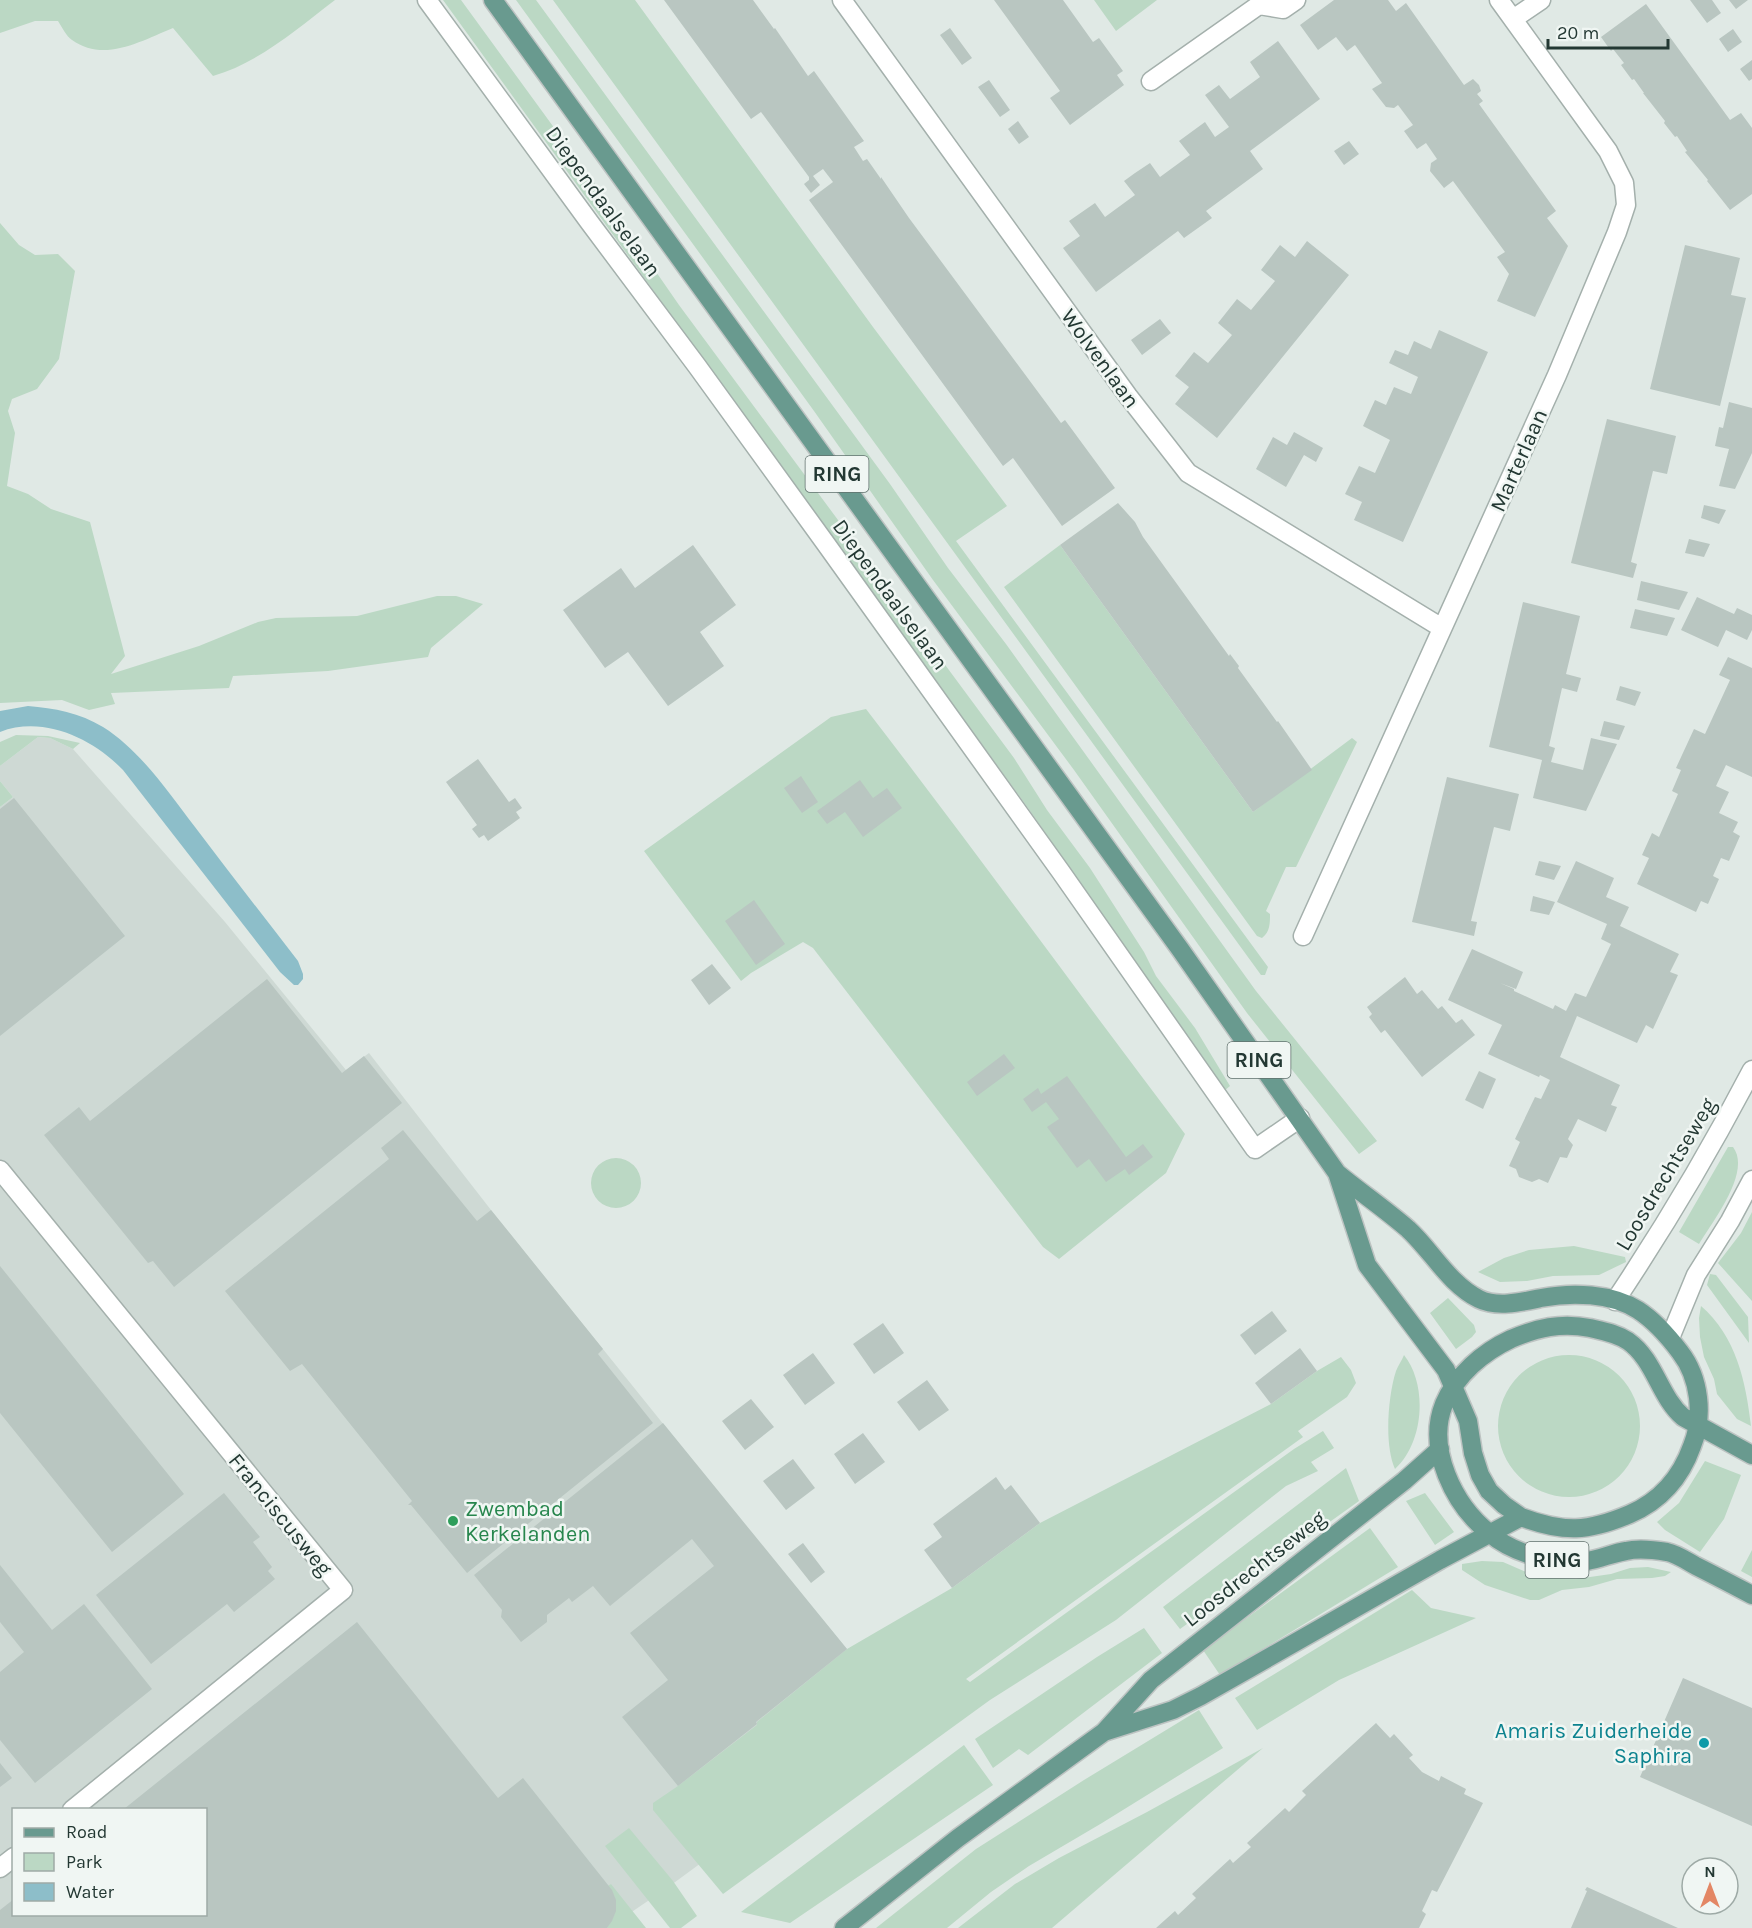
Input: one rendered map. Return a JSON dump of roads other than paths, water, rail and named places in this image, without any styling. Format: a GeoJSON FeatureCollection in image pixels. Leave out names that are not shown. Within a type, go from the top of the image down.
{"type":"FeatureCollection","features":[{"type":"Feature","properties":{"kind":"main road","name":"Diependaalselaan"},"geometry":{"type":"LineString","coordinates":[[493,0],[1160,920],[1300,1118],[1337,1173],[1367,1265],[1438,1358],[1454,1389]]}},
{"type":"Feature","properties":{"kind":"main road","name":"Diependaalselaan"},"geometry":{"type":"LineString","coordinates":[[1337,1173],[1408,1230],[1465,1291],[1480,1300],[1499,1304],[1559,1295],[1587,1295],[1615,1301]]}},
{"type":"Feature","properties":{"kind":"main road"},"geometry":{"type":"LineString","coordinates":[[1597,1329],[1615,1301]]}},
{"type":"Feature","properties":{"kind":"main road","name":"RING"},"geometry":{"type":"LineString","coordinates":[[1454,1389],[1468,1421],[1473,1453],[1480,1475],[1489,1491],[1521,1516],[1554,1527],[1576,1529],[1610,1523],[1652,1503],[1672,1484],[1686,1461],[1699,1426],[1699,1401],[1692,1373],[1670,1338],[1637,1309],[1615,1301]]}},
{"type":"Feature","properties":{"kind":"main road","name":"RING"},"geometry":{"type":"LineString","coordinates":[[1752,1455],[1683,1417],[1675,1410],[1667,1399],[1652,1367],[1629,1342],[1614,1333],[1580,1326],[1560,1325],[1533,1329],[1494,1347],[1472,1365],[1454,1389],[1444,1404],[1440,1423],[1440,1449],[1453,1490],[1467,1512],[1490,1534],[1512,1547],[1533,1556],[1567,1562],[1589,1560],[1629,1550],[1670,1552],[1752,1595]]}},
{"type":"Feature","properties":{"kind":"main road","name":"Loosdrechtseweg"},"geometry":{"type":"LineString","coordinates":[[844,1928],[958,1838],[1104,1732],[1151,1680],[1404,1481],[1440,1449]]}},
{"type":"Feature","properties":{"kind":"main road","name":"RING"},"geometry":{"type":"LineString","coordinates":[[1490,1534],[1521,1516]]}},
{"type":"Feature","properties":{"kind":"main road","name":"Loosdrechtseweg"},"geometry":{"type":"LineString","coordinates":[[1104,1732],[1173,1710],[1201,1696],[1490,1534]]}},
{"type":"Feature","properties":{"kind":"street","name":"Diependaalselaan"},"geometry":{"type":"LineString","coordinates":[[427,0],[697,366],[1061,872],[1255,1149],[1300,1118]]}},
{"type":"Feature","properties":{"kind":"street","name":"Wolvenlaan"},"geometry":{"type":"LineString","coordinates":[[842,0],[1128,396],[1188,473],[1442,628]]}},
{"type":"Feature","properties":{"kind":"street"},"geometry":{"type":"LineString","coordinates":[[1151,81],[1259,5],[1283,9],[1296,0]]}},
{"type":"Feature","properties":{"kind":"street","name":"Marterlaan"},"geometry":{"type":"LineString","coordinates":[[1303,936],[1557,375],[1626,205],[1624,183],[1608,151],[1499,0]]}},
{"type":"Feature","properties":{"kind":"street"},"geometry":{"type":"LineString","coordinates":[[1513,19],[1540,0]]}},
{"type":"Feature","properties":{"kind":"street","name":"Loosdrechtseweg"},"geometry":{"type":"LineString","coordinates":[[1615,1301],[1668,1220],[1752,1070]]}},
{"type":"Feature","properties":{"kind":"street","name":"Franciscusweg"},"geometry":{"type":"LineString","coordinates":[[0,1170],[343,1590],[73,1808]]}},
{"type":"Feature","properties":{"kind":"street"},"geometry":{"type":"LineString","coordinates":[[1670,1338],[1696,1275],[1730,1221],[1752,1180]]}},
{"type":"Feature","properties":{"kind":"street"},"geometry":{"type":"LineString","coordinates":[[0,1868],[12,1859]]}},
{"type":"Feature","properties":{"kind":"water"},"geometry":{"type":"Polygon","coordinates":[[[28,706],[67,712],[94,722],[117,737],[142,760],[298,961],[303,979],[298,985],[294,985],[280,972],[123,770],[111,759],[82,740],[50,728],[17,727],[0,732],[0,711],[28,706]]]}},
{"type":"Feature","properties":{"kind":"place","name":"Zwembad Kerkelanden"},"geometry":{"type":"Point","coordinates":[453,1521]}},
{"type":"Feature","properties":{"kind":"place","name":"Amaris Zuiderheide Saphira"},"geometry":{"type":"Point","coordinates":[1704,1743]}}]}
